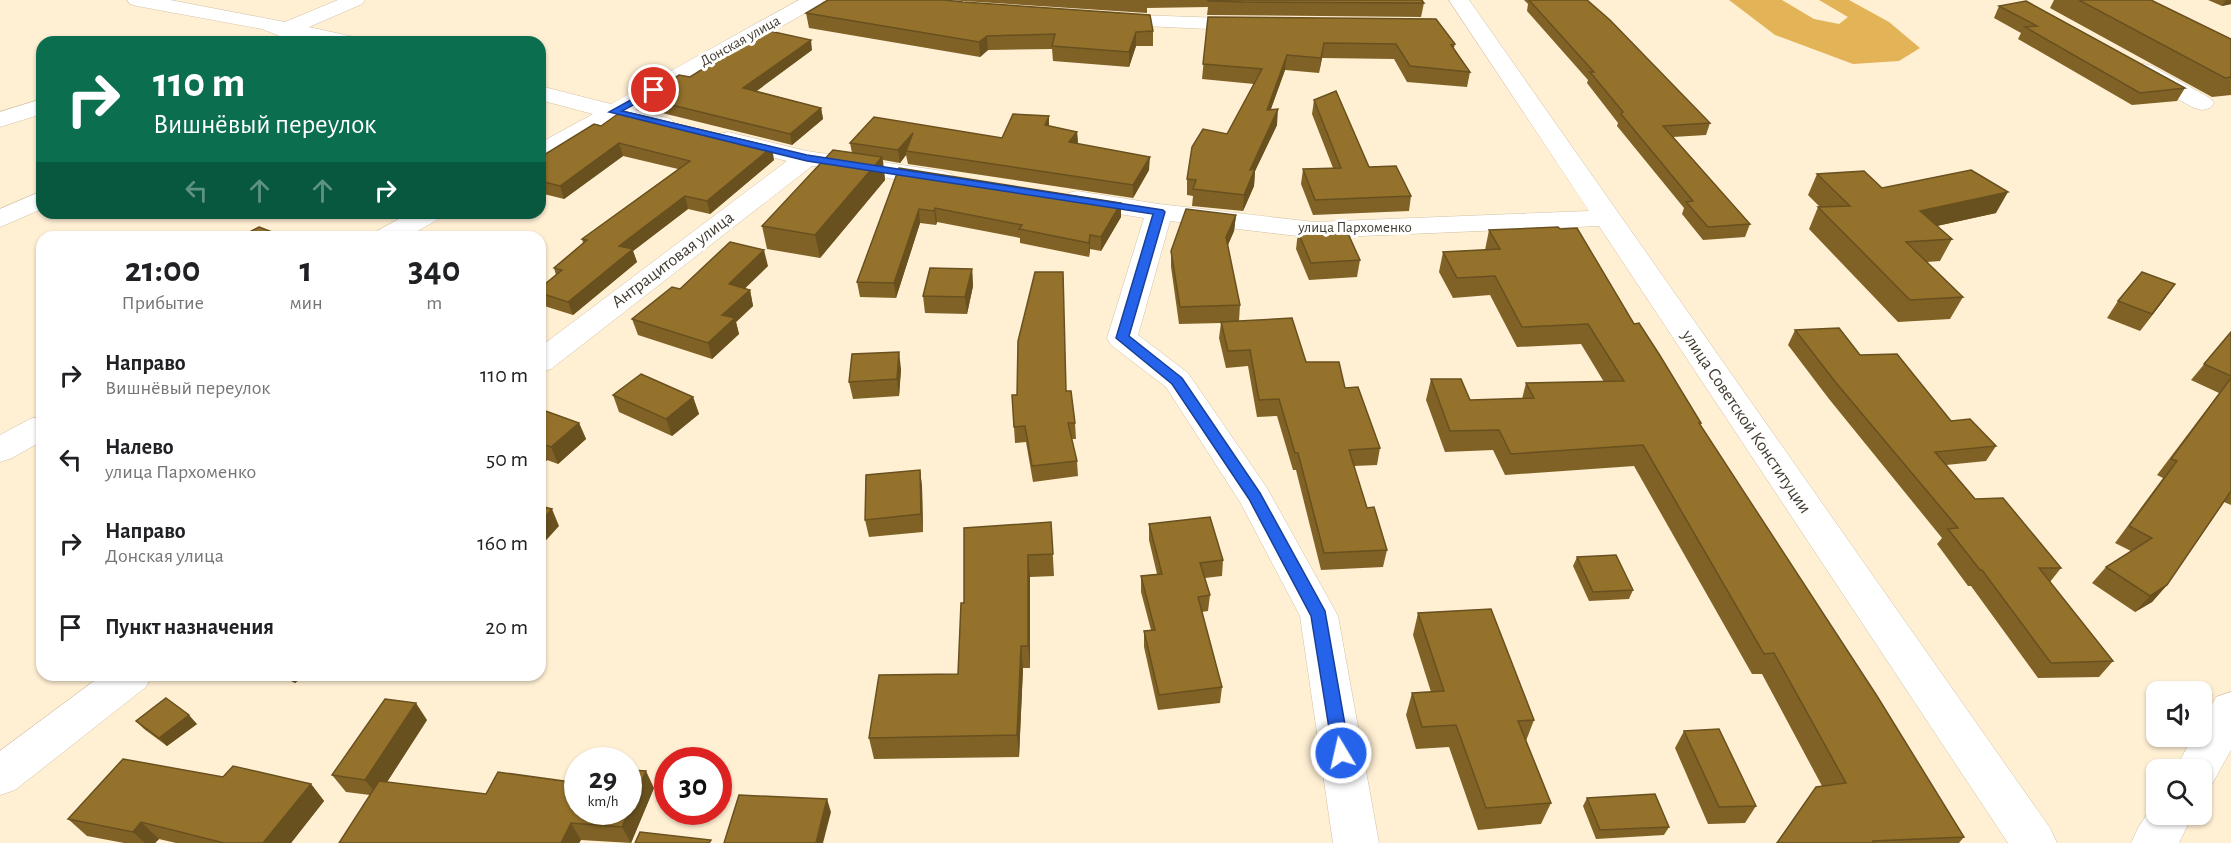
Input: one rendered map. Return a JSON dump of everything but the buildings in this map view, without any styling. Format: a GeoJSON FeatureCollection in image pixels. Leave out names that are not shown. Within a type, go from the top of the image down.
{"type":"FeatureCollection","features":[{"type":"Feature","properties":{"kind":"street"},"geometry":{"type":"LineString","coordinates":[[137,0],[319,36]]}},
{"type":"Feature","properties":{"kind":"street"},"geometry":{"type":"LineString","coordinates":[[265,36],[288,29],[355,0]]}},
{"type":"Feature","properties":{"kind":"street","name":"Донская улица"},"geometry":{"type":"LineString","coordinates":[[546,150],[814,0]]}},
{"type":"Feature","properties":{"kind":"street","name":"улица Советской Конституции"},"geometry":{"type":"LineString","coordinates":[[1462,17],[1607,218],[2034,843]]}},
{"type":"Feature","properties":{"kind":"street"},"geometry":{"type":"LineString","coordinates":[[1083,19],[1277,25]]}},
{"type":"Feature","properties":{"kind":"street"},"geometry":{"type":"LineString","coordinates":[[2121,58],[2202,103]]}},
{"type":"Feature","properties":{"kind":"street"},"geometry":{"type":"LineString","coordinates":[[546,95],[807,158],[971,183]]}},
{"type":"Feature","properties":{"kind":"street"},"geometry":{"type":"LineString","coordinates":[[0,120],[36,108]]}},
{"type":"Feature","properties":{"kind":"street","name":"Антрацитовая улица"},"geometry":{"type":"LineString","coordinates":[[546,357],[807,158]]}},
{"type":"Feature","properties":{"kind":"street","name":"улица Пархоменко"},"geometry":{"type":"LineString","coordinates":[[1054,196],[1159,212],[1314,230],[1607,218]]}},
{"type":"Feature","properties":{"kind":"street"},"geometry":{"type":"LineString","coordinates":[[0,219],[36,202]]}},
{"type":"Feature","properties":{"kind":"street"},"geometry":{"type":"LineString","coordinates":[[1159,212],[1122,338],[1177,381],[1255,497],[1319,616],[1356,843]]}},
{"type":"Feature","properties":{"kind":"street"},"geometry":{"type":"LineString","coordinates":[[398,231],[419,219]]}},
{"type":"Feature","properties":{"kind":"street"},"geometry":{"type":"LineString","coordinates":[[0,450],[36,430]]}},
{"type":"Feature","properties":{"kind":"street"},"geometry":{"type":"LineString","coordinates":[[0,776],[124,681]]}},
{"type":"Feature","properties":{"kind":"street"},"geometry":{"type":"LineString","coordinates":[[2203,759],[2231,710]]}},
{"type":"Feature","properties":{"kind":"street"},"geometry":{"type":"LineString","coordinates":[[2154,843],[2165,825]]}},
{"type":"Feature","properties":{"kind":"shaded area"},"geometry":{"type":"Polygon","coordinates":[[[1729,0],[1782,0],[1814,19],[1839,24],[1848,17],[1819,0],[1849,0],[1889,22],[1920,48],[1899,61],[1853,64],[1775,35],[1729,0]]]}},
{"type":"Feature","properties":{"kind":"route"},"geometry":{"type":"LineString","coordinates":[[654,90],[614,112],[807,158],[1159,212],[1122,338],[1177,381],[1255,497],[1319,616],[1341,753]]}}]}
